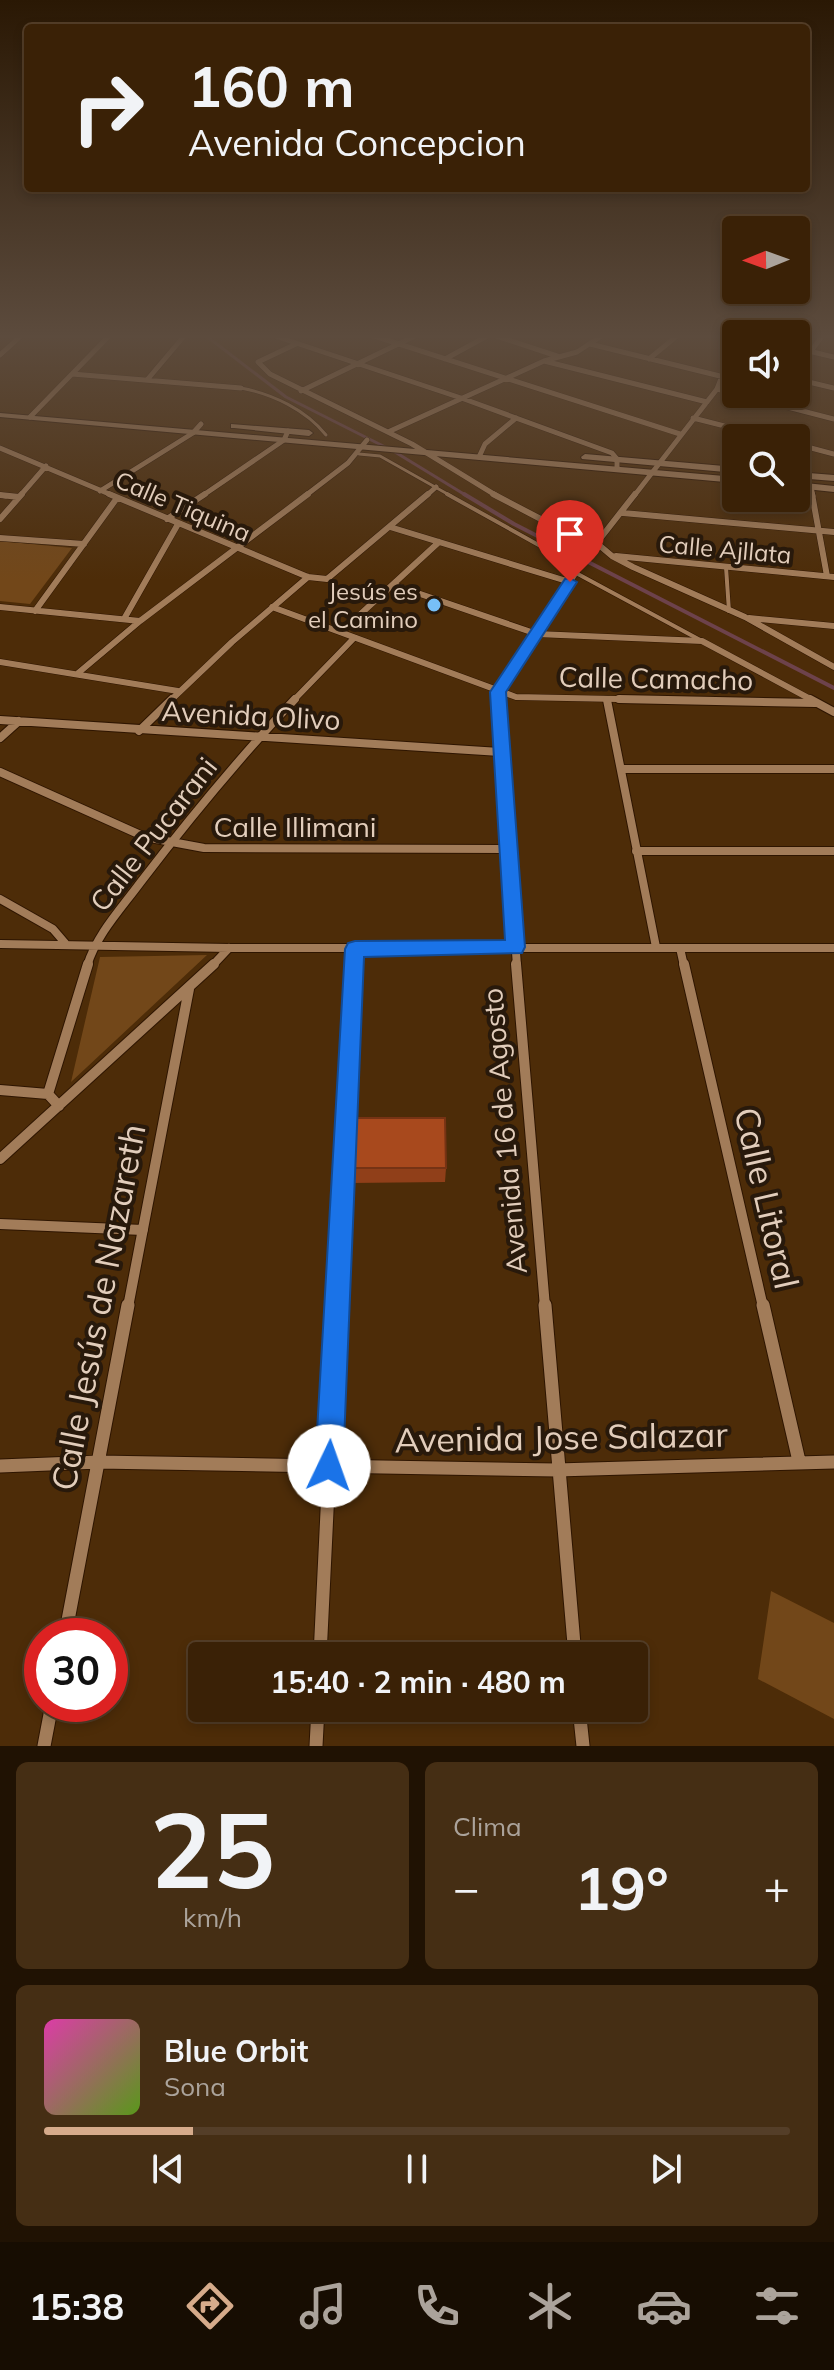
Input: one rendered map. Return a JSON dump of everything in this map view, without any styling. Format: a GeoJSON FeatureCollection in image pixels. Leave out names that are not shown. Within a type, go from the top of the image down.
{"type":"FeatureCollection","features":[{"type":"Feature","properties":{"kind":"street"},"geometry":{"type":"LineString","coordinates":[[54,416],[193,433],[329,439],[366,447],[722,469]]}},
{"type":"Feature","properties":{"kind":"street"},"geometry":{"type":"LineString","coordinates":[[75,416],[201,424],[286,436]]}},
{"type":"Feature","properties":{"kind":"street"},"geometry":{"type":"LineString","coordinates":[[349,416],[388,437],[412,444],[480,453]]}},
{"type":"Feature","properties":{"kind":"street"},"geometry":{"type":"LineString","coordinates":[[77,674],[140,621],[366,447],[424,416]]}},
{"type":"Feature","properties":{"kind":"street"},"geometry":{"type":"LineString","coordinates":[[512,416],[612,453],[617,464]]}},
{"type":"Feature","properties":{"kind":"street"},"geometry":{"type":"LineString","coordinates":[[626,416],[680,434]]}},
{"type":"Feature","properties":{"kind":"street"},"geometry":{"type":"LineString","coordinates":[[480,453],[516,418]]}},
{"type":"Feature","properties":{"kind":"street"},"geometry":{"type":"LineString","coordinates":[[498,692],[597,542],[623,513],[693,418],[722,425]]}},
{"type":"Feature","properties":{"kind":"street"},"geometry":{"type":"LineString","coordinates":[[100,491],[193,433],[201,424]]}},
{"type":"Feature","properties":{"kind":"street"},"geometry":{"type":"LineString","coordinates":[[167,519],[286,436]]}},
{"type":"Feature","properties":{"kind":"street"},"geometry":{"type":"LineString","coordinates":[[412,444],[517,508],[597,542],[612,556],[745,617],[834,667]]}},
{"type":"Feature","properties":{"kind":"street","name":"Calle Tiquina"},"geometry":{"type":"LineString","coordinates":[[0,448],[308,577]]}},
{"type":"Feature","properties":{"kind":"street"},"geometry":{"type":"LineString","coordinates":[[810,448],[834,454]]}},
{"type":"Feature","properties":{"kind":"street"},"geometry":{"type":"LineString","coordinates":[[617,464],[652,472],[722,479]]}},
{"type":"Feature","properties":{"kind":"street"},"geometry":{"type":"LineString","coordinates":[[0,519],[46,466]]}},
{"type":"Feature","properties":{"kind":"street"},"geometry":{"type":"LineString","coordinates":[[810,476],[834,478]]}},
{"type":"Feature","properties":{"kind":"street"},"geometry":{"type":"LineString","coordinates":[[139,731],[178,691],[308,577],[322,580],[332,577],[436,487]]}},
{"type":"Feature","properties":{"kind":"street"},"geometry":{"type":"LineString","coordinates":[[830,577],[811,487],[834,489]]}},
{"type":"Feature","properties":{"kind":"street"},"geometry":{"type":"LineString","coordinates":[[0,495],[19,497]]}},
{"type":"Feature","properties":{"kind":"street"},"geometry":{"type":"LineString","coordinates":[[35,611],[117,498]]}},
{"type":"Feature","properties":{"kind":"street"},"geometry":{"type":"LineString","coordinates":[[623,513],[834,532]]}},
{"type":"Feature","properties":{"kind":"street"},"geometry":{"type":"LineString","coordinates":[[124,619],[178,524]]}},
{"type":"Feature","properties":{"kind":"street"},"geometry":{"type":"LineString","coordinates":[[390,527],[570,582]]}},
{"type":"Feature","properties":{"kind":"street"},"geometry":{"type":"LineString","coordinates":[[0,538],[84,544]]}},
{"type":"Feature","properties":{"kind":"street"},"geometry":{"type":"LineString","coordinates":[[341,632],[439,542]]}},
{"type":"Feature","properties":{"kind":"street","name":"Calle Ajllata"},"geometry":{"type":"LineString","coordinates":[[612,556],[830,577]]}},
{"type":"Feature","properties":{"kind":"street"},"geometry":{"type":"LineString","coordinates":[[394,585],[537,634],[702,641],[834,712]]}},
{"type":"Feature","properties":{"kind":"street"},"geometry":{"type":"LineString","coordinates":[[0,607],[140,621]]}},
{"type":"Feature","properties":{"kind":"street","name":"Calle Camacho"},"geometry":{"type":"LineString","coordinates":[[272,607],[516,697],[815,703]]}},
{"type":"Feature","properties":{"kind":"street"},"geometry":{"type":"LineString","coordinates":[[745,617],[834,626]]}},
{"type":"Feature","properties":{"kind":"street","name":"Calle Pucarani"},"geometry":{"type":"LineString","coordinates":[[48,1094],[94,944],[170,844],[258,738],[354,638]]}},
{"type":"Feature","properties":{"kind":"street"},"geometry":{"type":"LineString","coordinates":[[816,657],[834,659]]}},
{"type":"Feature","properties":{"kind":"street"},"geometry":{"type":"LineString","coordinates":[[0,662],[178,691]]}},
{"type":"Feature","properties":{"kind":"street","name":"Avenida 16 de Agosto"},"geometry":{"type":"LineString","coordinates":[[498,692],[515,947],[574,1642]]}},
{"type":"Feature","properties":{"kind":"street"},"geometry":{"type":"LineString","coordinates":[[607,700],[656,947]]}},
{"type":"Feature","properties":{"kind":"street","name":"Avenida Olivo"},"geometry":{"type":"LineString","coordinates":[[0,720],[500,752]]}},
{"type":"Feature","properties":{"kind":"street"},"geometry":{"type":"LineString","coordinates":[[0,738],[19,721]]}},
{"type":"Feature","properties":{"kind":"street"},"geometry":{"type":"LineString","coordinates":[[621,769],[834,769]]}},
{"type":"Feature","properties":{"kind":"street","name":"Calle Illimani"},"geometry":{"type":"LineString","coordinates":[[0,772],[145,837],[170,844],[254,849],[508,849]]}},
{"type":"Feature","properties":{"kind":"street"},"geometry":{"type":"LineString","coordinates":[[636,851],[834,851]]}},
{"type":"Feature","properties":{"kind":"street"},"geometry":{"type":"LineString","coordinates":[[0,899],[53,929],[65,943]]}},
{"type":"Feature","properties":{"kind":"street"},"geometry":{"type":"LineString","coordinates":[[0,944],[355,949],[834,948]]}},
{"type":"Feature","properties":{"kind":"street"},"geometry":{"type":"LineString","coordinates":[[0,1159],[189,989],[229,948]]}},
{"type":"Feature","properties":{"kind":"street","name":"Calle Litoral"},"geometry":{"type":"LineString","coordinates":[[680,948],[799,1461]]}},
{"type":"Feature","properties":{"kind":"street"},"geometry":{"type":"LineString","coordinates":[[321,1642],[355,949]]}},
{"type":"Feature","properties":{"kind":"street","name":"Calle Jesús de Nazareth"},"geometry":{"type":"LineString","coordinates":[[69,1618],[189,989]]}},
{"type":"Feature","properties":{"kind":"street"},"geometry":{"type":"LineString","coordinates":[[0,1090],[48,1094],[59,1106]]}},
{"type":"Feature","properties":{"kind":"street"},"geometry":{"type":"LineString","coordinates":[[0,1224],[143,1230]]}},
{"type":"Feature","properties":{"kind":"street","name":"Avenida Jose Salazar"},"geometry":{"type":"LineString","coordinates":[[0,1466],[99,1462],[557,1470],[834,1462]]}},
{"type":"Feature","properties":{"kind":"street"},"geometry":{"type":"LineString","coordinates":[[44,1746],[49,1722]]}},
{"type":"Feature","properties":{"kind":"street"},"geometry":{"type":"LineString","coordinates":[[316,1746],[317,1722]]}},
{"type":"Feature","properties":{"kind":"street"},"geometry":{"type":"LineString","coordinates":[[580,1722],[583,1746]]}},
{"type":"Feature","properties":{"kind":"lane"},"geometry":{"type":"LineString","coordinates":[[309,416],[329,439]]}},
{"type":"Feature","properties":{"kind":"lane"},"geometry":{"type":"LineString","coordinates":[[366,447],[702,641]]}},
{"type":"Feature","properties":{"kind":"lane"},"geometry":{"type":"LineString","coordinates":[[726,567],[729,611]]}},
{"type":"Feature","properties":{"kind":"shaded area"},"geometry":{"type":"Polygon","coordinates":[[[0,541],[72,548],[30,604],[0,601],[0,541]]]}},
{"type":"Feature","properties":{"kind":"shaded area"},"geometry":{"type":"Polygon","coordinates":[[[207,955],[71,1082],[100,957],[207,955]]]}},
{"type":"Feature","properties":{"kind":"shaded area"},"geometry":{"type":"Polygon","coordinates":[[[771,1591],[834,1623],[834,1719],[758,1679],[771,1591]]]}},
{"type":"Feature","properties":{"kind":"building"},"geometry":{"type":"Polygon","coordinates":[[[350,1118],[445,1118],[446,1168],[348,1168],[350,1118]]]}},
{"type":"Feature","properties":{"kind":"waterway"},"geometry":{"type":"LineString","coordinates":[[325,416],[395,452],[467,496]]}},
{"type":"Feature","properties":{"kind":"waterway"},"geometry":{"type":"LineString","coordinates":[[464,494],[514,524],[834,688]]}},
{"type":"Feature","properties":{"kind":"place","name":"Jesús es el Camino"},"geometry":{"type":"Point","coordinates":[434,605]}},
{"type":"Feature","properties":{"kind":"route"},"geometry":{"type":"LineString","coordinates":[[329,1466],[355,949],[515,947],[498,692],[570,582]]}}]}
